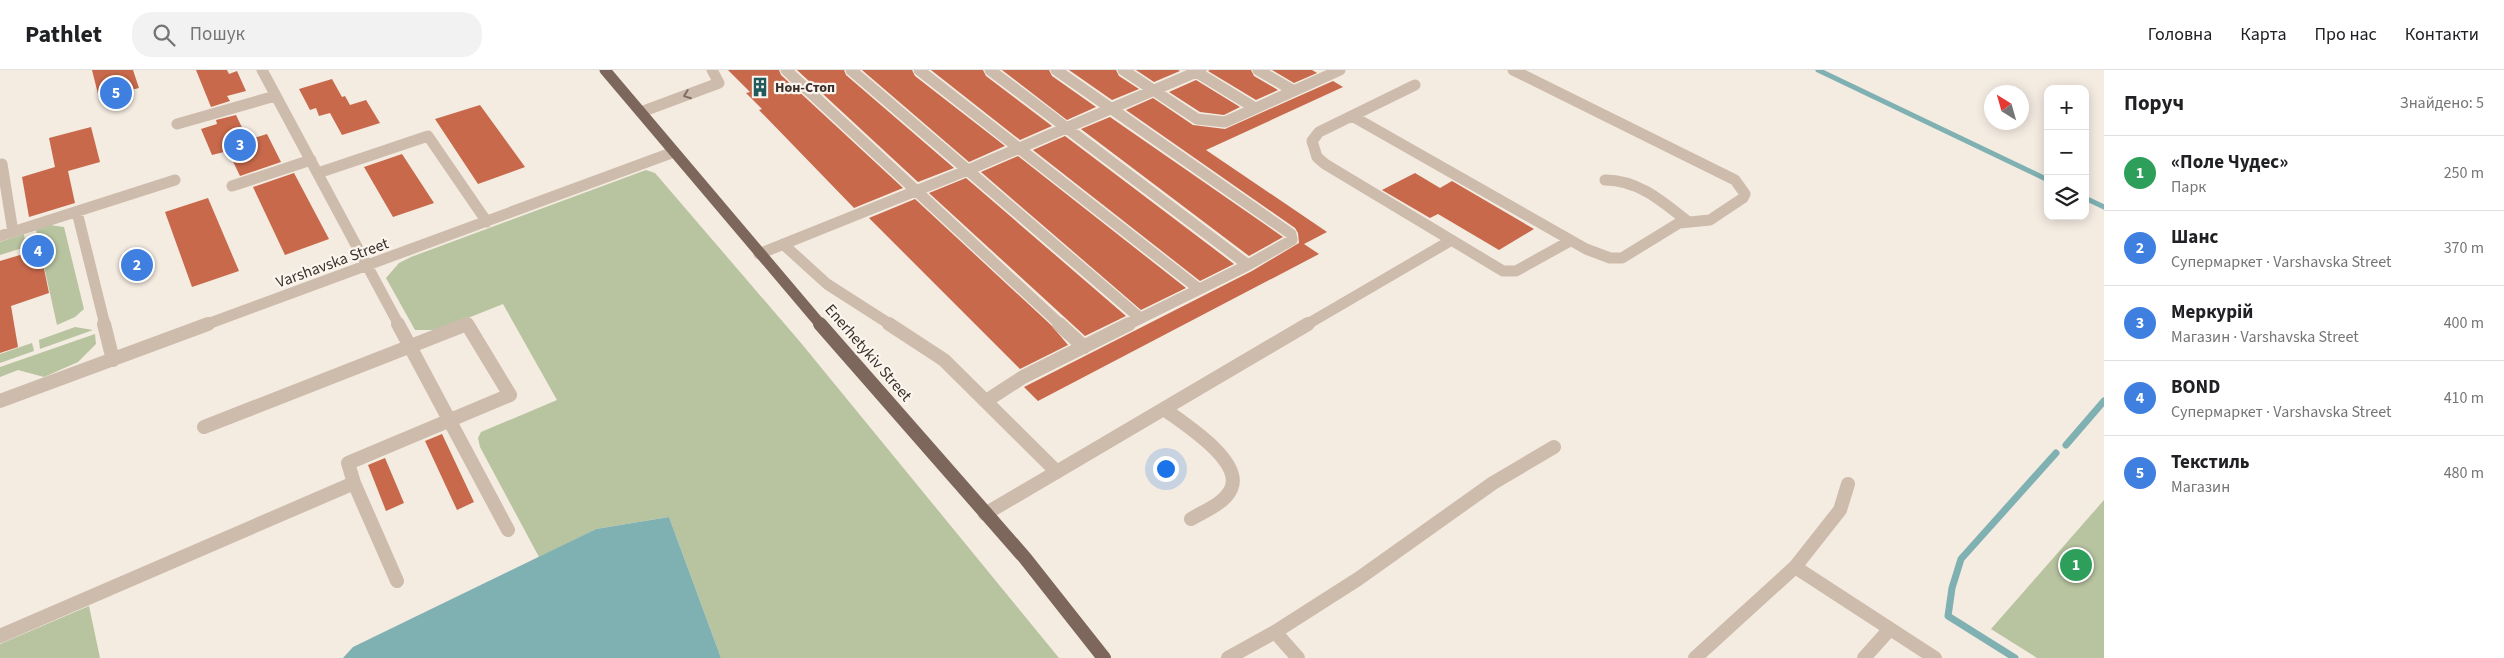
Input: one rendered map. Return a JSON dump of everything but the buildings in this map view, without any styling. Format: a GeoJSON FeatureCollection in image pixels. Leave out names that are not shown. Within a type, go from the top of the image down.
{"type":"FeatureCollection","features":[{"type":"Feature","properties":{"kind":"main road","name":"Enerhetykiv Street"},"geometry":{"type":"LineString","coordinates":[[605,70],[759,254],[1025,558],[1104,658]]}},
{"type":"Feature","properties":{"kind":"street"},"geometry":{"type":"LineString","coordinates":[[262,70],[312,160],[508,530]]}},
{"type":"Feature","properties":{"kind":"street"},"geometry":{"type":"LineString","coordinates":[[641,112],[719,83],[712,70]]}},
{"type":"Feature","properties":{"kind":"street"},"geometry":{"type":"LineString","coordinates":[[786,70],[1084,347]]}},
{"type":"Feature","properties":{"kind":"street"},"geometry":{"type":"LineString","coordinates":[[851,70],[1140,318]]}},
{"type":"Feature","properties":{"kind":"street"},"geometry":{"type":"LineString","coordinates":[[919,70],[1199,289]]}},
{"type":"Feature","properties":{"kind":"street"},"geometry":{"type":"LineString","coordinates":[[990,70],[1248,265]]}},
{"type":"Feature","properties":{"kind":"street"},"geometry":{"type":"LineString","coordinates":[[986,401],[1023,377],[1248,265],[1292,240],[1291,234],[1056,70]]}},
{"type":"Feature","properties":{"kind":"street"},"geometry":{"type":"LineString","coordinates":[[1123,70],[1197,119],[1225,122],[1334,71]]}},
{"type":"Feature","properties":{"kind":"street"},"geometry":{"type":"LineString","coordinates":[[1258,70],[1294,91]]}},
{"type":"Feature","properties":{"kind":"street"},"geometry":{"type":"LineString","coordinates":[[1352,116],[1570,241],[1601,256],[1619,259],[1674,225],[1687,221],[1710,220],[1743,198],[1745,194],[1742,187],[1735,180],[1513,70]]}},
{"type":"Feature","properties":{"kind":"street"},"geometry":{"type":"LineString","coordinates":[[759,254],[968,170],[1196,71],[1255,108]]}},
{"type":"Feature","properties":{"kind":"street"},"geometry":{"type":"LineString","coordinates":[[1415,85],[1315,134],[1312,145],[1318,157],[1325,164],[1496,269],[1510,272],[1570,241]]}},
{"type":"Feature","properties":{"kind":"street"},"geometry":{"type":"LineString","coordinates":[[177,124],[275,96]]}},
{"type":"Feature","properties":{"kind":"street"},"geometry":{"type":"LineString","coordinates":[[318,172],[428,136],[487,222]]}},
{"type":"Feature","properties":{"kind":"street","name":"Varshavska Street"},"geometry":{"type":"LineString","coordinates":[[0,401],[674,152]]}},
{"type":"Feature","properties":{"kind":"street"},"geometry":{"type":"LineString","coordinates":[[232,186],[312,160]]}},
{"type":"Feature","properties":{"kind":"street"},"geometry":{"type":"LineString","coordinates":[[2,164],[13,232]]}},
{"type":"Feature","properties":{"kind":"street"},"geometry":{"type":"LineString","coordinates":[[0,236],[175,180]]}},
{"type":"Feature","properties":{"kind":"street"},"geometry":{"type":"LineString","coordinates":[[1605,180],[1627,183],[1652,195],[1687,221]]}},
{"type":"Feature","properties":{"kind":"street"},"geometry":{"type":"LineString","coordinates":[[78,212],[105,303],[113,360]]}},
{"type":"Feature","properties":{"kind":"street"},"geometry":{"type":"LineString","coordinates":[[985,514],[1450,241]]}},
{"type":"Feature","properties":{"kind":"street"},"geometry":{"type":"LineString","coordinates":[[783,244],[827,284],[944,360],[1056,472]]}},
{"type":"Feature","properties":{"kind":"street"},"geometry":{"type":"LineString","coordinates":[[204,427],[467,324],[510,395],[348,463],[354,483],[397,582]]}},
{"type":"Feature","properties":{"kind":"street"},"geometry":{"type":"LineString","coordinates":[[1164,409],[1216,450],[1228,462],[1233,472],[1235,481],[1226,496],[1191,519]]}},
{"type":"Feature","properties":{"kind":"street"},"geometry":{"type":"LineString","coordinates":[[1228,658],[1275,632],[1358,580],[1493,483],[1554,447]]}},
{"type":"Feature","properties":{"kind":"street"},"geometry":{"type":"LineString","coordinates":[[0,636],[354,483]]}},
{"type":"Feature","properties":{"kind":"street"},"geometry":{"type":"LineString","coordinates":[[1695,658],[1795,567],[1840,510],[1848,484]]}},
{"type":"Feature","properties":{"kind":"street"},"geometry":{"type":"LineString","coordinates":[[1795,567],[1935,658]]}},
{"type":"Feature","properties":{"kind":"street"},"geometry":{"type":"LineString","coordinates":[[1864,658],[1890,629]]}},
{"type":"Feature","properties":{"kind":"street"},"geometry":{"type":"LineString","coordinates":[[1275,632],[1298,658]]}},
{"type":"Feature","properties":{"kind":"green space"},"geometry":{"type":"Polygon","coordinates":[[[646,170],[655,173],[801,343],[1059,658],[721,658],[669,517],[596,529],[539,557],[480,447],[478,438],[481,432],[557,400],[503,304],[438,330],[415,330],[386,278],[399,263],[411,257],[646,170]]]}},
{"type":"Feature","properties":{"kind":"green space"},"geometry":{"type":"Polygon","coordinates":[[[50,225],[64,227],[84,309],[75,317],[57,325],[36,230],[50,225]]]}},
{"type":"Feature","properties":{"kind":"green space"},"geometry":{"type":"Polygon","coordinates":[[[24,234],[26,247],[0,255],[0,242],[24,234]]]}},
{"type":"Feature","properties":{"kind":"green space"},"geometry":{"type":"Polygon","coordinates":[[[75,327],[93,330],[40,349],[39,340],[75,327]]]}},
{"type":"Feature","properties":{"kind":"green space"},"geometry":{"type":"Polygon","coordinates":[[[95,334],[96,344],[78,362],[44,377],[18,370],[0,377],[0,367],[95,334]]]}},
{"type":"Feature","properties":{"kind":"green space"},"geometry":{"type":"Polygon","coordinates":[[[32,343],[34,351],[0,363],[0,354],[32,343]]]}},
{"type":"Feature","properties":{"kind":"green space"},"geometry":{"type":"Polygon","coordinates":[[[2104,500],[2104,658],[2037,658],[1991,629],[2104,500]]]}},
{"type":"Feature","properties":{"kind":"green space"},"geometry":{"type":"Polygon","coordinates":[[[89,606],[100,658],[0,658],[0,644],[89,606]]]}},
{"type":"Feature","properties":{"kind":"water"},"geometry":{"type":"Polygon","coordinates":[[[669,517],[721,658],[343,658],[353,647],[596,529],[669,517]]]}},
{"type":"Feature","properties":{"kind":"waterway"},"geometry":{"type":"LineString","coordinates":[[1818,70],[2044,178]]}},
{"type":"Feature","properties":{"kind":"waterway"},"geometry":{"type":"LineString","coordinates":[[2089,200],[2104,207]]}},
{"type":"Feature","properties":{"kind":"waterway"},"geometry":{"type":"LineString","coordinates":[[2066,445],[2104,401]]}},
{"type":"Feature","properties":{"kind":"waterway"},"geometry":{"type":"LineString","coordinates":[[2015,658],[1948,616],[1952,588],[1961,559],[2056,453]]}},
{"type":"Feature","properties":{"kind":"place","name":"Нон-Стоп"},"geometry":{"type":"Point","coordinates":[760,87]}},
{"type":"Feature","properties":{"kind":"place","name":"Текстиль"},"geometry":{"type":"Point","coordinates":[116,93]}},
{"type":"Feature","properties":{"kind":"place","name":"Меркурій"},"geometry":{"type":"Point","coordinates":[240,145]}},
{"type":"Feature","properties":{"kind":"place","name":"BOND"},"geometry":{"type":"Point","coordinates":[38,251]}},
{"type":"Feature","properties":{"kind":"place","name":"Шанс"},"geometry":{"type":"Point","coordinates":[137,265]}},
{"type":"Feature","properties":{"kind":"place","name":"«Поле Чудес»"},"geometry":{"type":"Point","coordinates":[2076,565]}}]}
